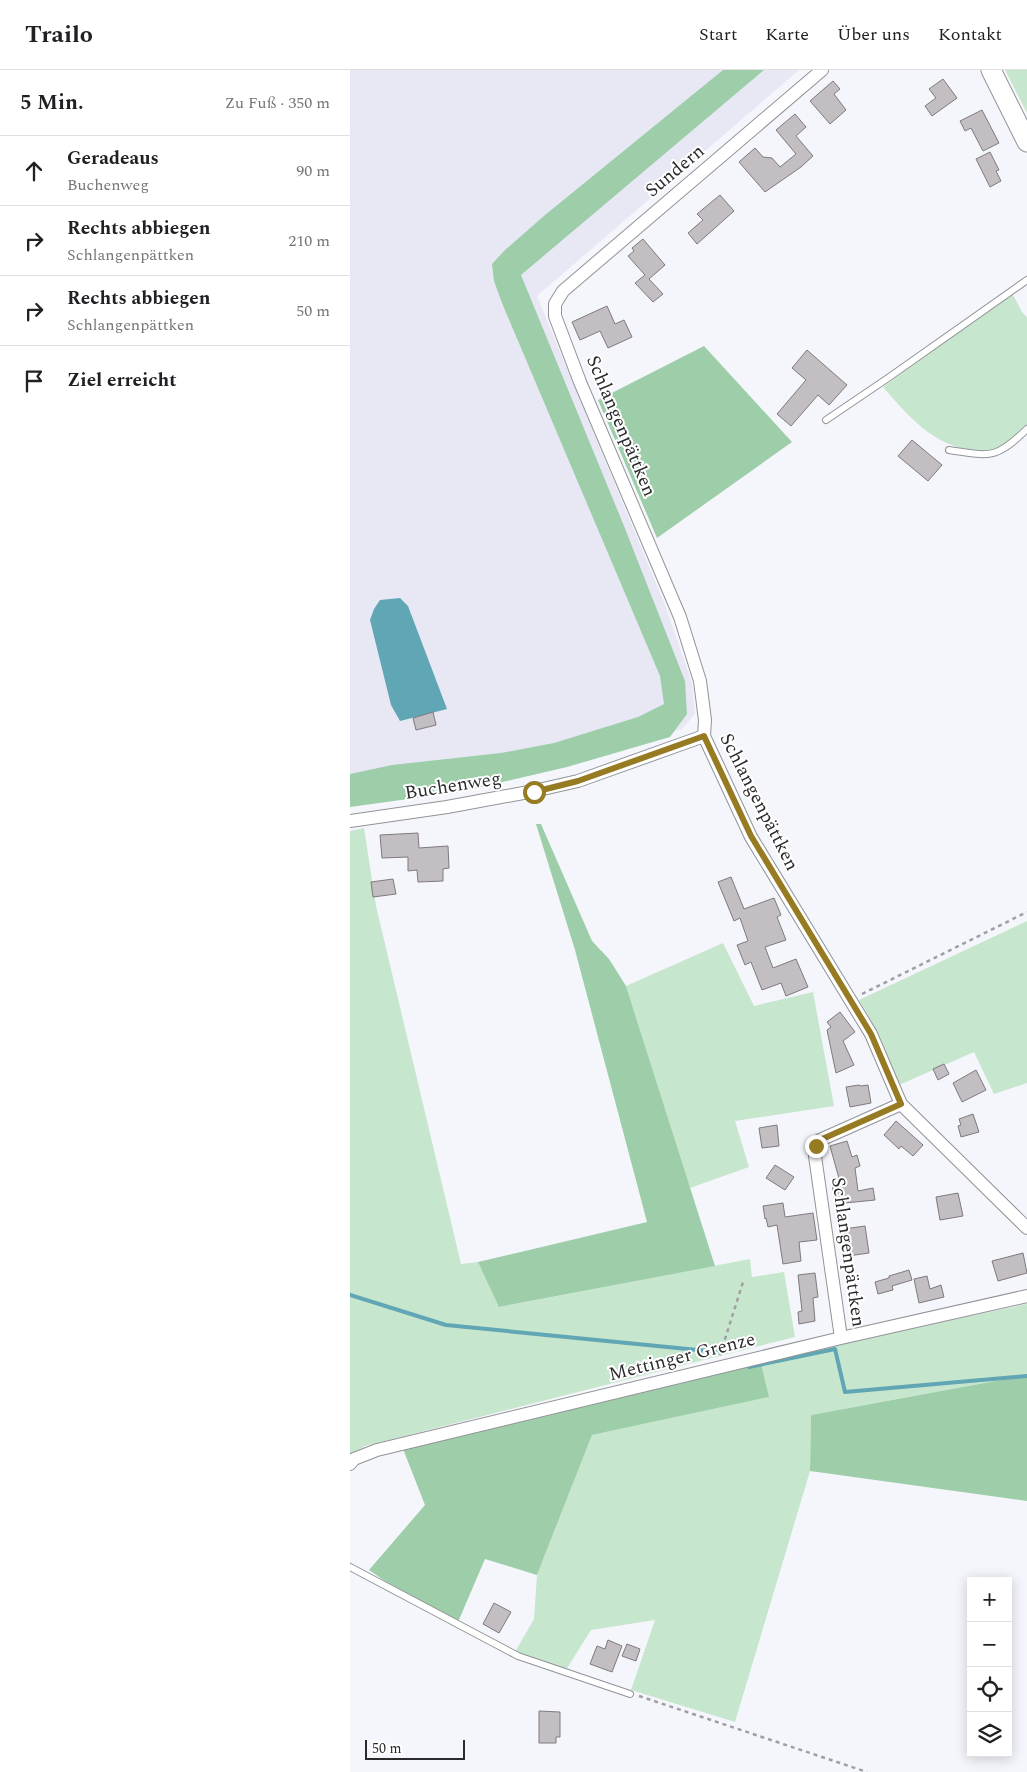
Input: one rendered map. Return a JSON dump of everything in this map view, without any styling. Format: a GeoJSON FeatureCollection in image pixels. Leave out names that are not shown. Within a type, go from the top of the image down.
{"type":"FeatureCollection","features":[{"type":"Feature","properties":{"kind":"street","name":"Sundern"},"geometry":{"type":"LineString","coordinates":[[555,304],[563,291],[822,70]]}},
{"type":"Feature","properties":{"kind":"street"},"geometry":{"type":"LineString","coordinates":[[990,70],[1027,142]]}},
{"type":"Feature","properties":{"kind":"street","name":"Schlangenpättken"},"geometry":{"type":"LineString","coordinates":[[555,304],[555,316],[580,382],[680,617],[700,681],[705,720],[704,736],[751,836],[871,1034],[901,1104],[1027,1228]]}},
{"type":"Feature","properties":{"kind":"street","name":"Buchenweg"},"geometry":{"type":"LineString","coordinates":[[350,821],[534,792],[578,781],[704,736]]}},
{"type":"Feature","properties":{"kind":"street","name":"Schlangenpättken"},"geometry":{"type":"LineString","coordinates":[[841,1338],[816,1146],[820,1140],[901,1104]]}},
{"type":"Feature","properties":{"kind":"street","name":"Mettinger Grenze"},"geometry":{"type":"LineString","coordinates":[[350,1464],[354,1459],[377,1450],[841,1338],[1027,1296]]}},
{"type":"Feature","properties":{"kind":"lane"},"geometry":{"type":"LineString","coordinates":[[826,420],[1027,280]]}},
{"type":"Feature","properties":{"kind":"lane"},"geometry":{"type":"LineString","coordinates":[[949,450],[992,454],[1009,446],[1027,429]]}},
{"type":"Feature","properties":{"kind":"lane"},"geometry":{"type":"LineString","coordinates":[[350,1567],[518,1656],[630,1694]]}},
{"type":"Feature","properties":{"kind":"path"},"geometry":{"type":"LineString","coordinates":[[846,992],[861,994],[1027,912]]}},
{"type":"Feature","properties":{"kind":"path"},"geometry":{"type":"LineString","coordinates":[[716,1368],[743,1282]]}},
{"type":"Feature","properties":{"kind":"path"},"geometry":{"type":"LineString","coordinates":[[630,1694],[867,1772]]}},
{"type":"Feature","properties":{"kind":"shaded area"},"geometry":{"type":"Polygon","coordinates":[[[350,70],[799,70],[537,296],[665,605],[692,683],[695,714],[682,729],[571,759],[350,796],[350,70]]]}},
{"type":"Feature","properties":{"kind":"green space"},"geometry":{"type":"Polygon","coordinates":[[[723,70],[764,70],[521,275],[685,681],[687,714],[670,737],[567,767],[459,792],[350,807],[350,774],[392,765],[501,753],[554,743],[638,717],[664,704],[660,676],[502,303],[494,281],[492,264],[545,215],[723,70]]]}},
{"type":"Feature","properties":{"kind":"green space"},"geometry":{"type":"Polygon","coordinates":[[[1005,70],[1027,70],[1027,113],[1005,70]]]}},
{"type":"Feature","properties":{"kind":"green space"},"geometry":{"type":"Polygon","coordinates":[[[1012,293],[1022,312],[1027,317],[1027,425],[996,451],[965,449],[938,439],[918,424],[883,387],[1012,293]]]}},
{"type":"Feature","properties":{"kind":"green space"},"geometry":{"type":"Polygon","coordinates":[[[704,346],[792,442],[657,538],[598,400],[704,346]]]}},
{"type":"Feature","properties":{"kind":"green space"},"geometry":{"type":"Polygon","coordinates":[[[536,824],[541,824],[592,941],[609,959],[626,986],[715,1266],[499,1307],[478,1262],[647,1222],[575,950],[536,824]]]}},
{"type":"Feature","properties":{"kind":"green space"},"geometry":{"type":"Polygon","coordinates":[[[364,828],[376,906],[461,1264],[478,1262],[500,1307],[750,1259],[752,1277],[784,1272],[795,1337],[365,1446],[350,1455],[350,831],[364,828]]]}},
{"type":"Feature","properties":{"kind":"green space"},"geometry":{"type":"Polygon","coordinates":[[[1027,921],[1027,1083],[994,1094],[974,1052],[899,1085],[879,1034],[859,1000],[1027,921]]]}},
{"type":"Feature","properties":{"kind":"green space"},"geometry":{"type":"Polygon","coordinates":[[[723,943],[754,1006],[813,992],[834,1106],[735,1121],[749,1167],[690,1188],[626,986],[723,943]]]}},
{"type":"Feature","properties":{"kind":"green space"},"geometry":{"type":"Polygon","coordinates":[[[1027,1304],[1027,1375],[811,1415],[810,1471],[735,1722],[631,1690],[655,1620],[591,1630],[566,1670],[515,1652],[534,1619],[537,1575],[592,1435],[768,1397],[760,1360],[1027,1304]]]}},
{"type":"Feature","properties":{"kind":"green space"},"geometry":{"type":"Polygon","coordinates":[[[760,1360],[769,1397],[592,1435],[537,1575],[485,1559],[458,1622],[369,1570],[425,1505],[403,1449],[542,1417],[760,1360]]]}},
{"type":"Feature","properties":{"kind":"green space"},"geometry":{"type":"Polygon","coordinates":[[[1027,1375],[1027,1501],[810,1471],[811,1415],[1027,1375]]]}},
{"type":"Feature","properties":{"kind":"water"},"geometry":{"type":"Polygon","coordinates":[[[400,598],[408,606],[447,709],[400,721],[391,705],[370,620],[380,600],[400,598]]]}},
{"type":"Feature","properties":{"kind":"building"},"geometry":{"type":"Polygon","coordinates":[[[943,79],[957,98],[932,116],[925,106],[936,98],[929,89],[943,79]]]}},
{"type":"Feature","properties":{"kind":"building"},"geometry":{"type":"Polygon","coordinates":[[[833,81],[840,89],[834,94],[846,110],[830,124],[810,101],[833,81]]]}},
{"type":"Feature","properties":{"kind":"building"},"geometry":{"type":"Polygon","coordinates":[[[982,110],[999,143],[983,151],[971,128],[965,131],[960,121],[982,110]]]}},
{"type":"Feature","properties":{"kind":"building"},"geometry":{"type":"Polygon","coordinates":[[[795,114],[806,127],[796,136],[813,156],[801,167],[765,192],[739,162],[755,148],[763,157],[772,158],[780,167],[796,154],[776,130],[795,114]]]}},
{"type":"Feature","properties":{"kind":"building"},"geometry":{"type":"Polygon","coordinates":[[[990,152],[999,170],[996,171],[1001,181],[990,187],[976,159],[990,152]]]}},
{"type":"Feature","properties":{"kind":"building"},"geometry":{"type":"Polygon","coordinates":[[[720,195],[734,211],[697,244],[688,233],[703,220],[697,214],[720,195]]]}},
{"type":"Feature","properties":{"kind":"building"},"geometry":{"type":"Polygon","coordinates":[[[643,239],[665,265],[649,279],[663,294],[653,302],[635,283],[645,275],[628,256],[634,251],[632,248],[643,239]]]}},
{"type":"Feature","properties":{"kind":"building"},"geometry":{"type":"Polygon","coordinates":[[[607,306],[615,324],[624,320],[632,337],[608,348],[600,331],[580,340],[572,322],[607,306]]]}},
{"type":"Feature","properties":{"kind":"building"},"geometry":{"type":"Polygon","coordinates":[[[807,350],[847,385],[829,405],[818,395],[791,426],[777,414],[806,380],[792,368],[807,350]]]}},
{"type":"Feature","properties":{"kind":"building"},"geometry":{"type":"Polygon","coordinates":[[[912,440],[942,465],[928,481],[898,456],[912,440]]]}},
{"type":"Feature","properties":{"kind":"building"},"geometry":{"type":"Polygon","coordinates":[[[433,712],[436,725],[416,730],[413,718],[433,712]]]}},
{"type":"Feature","properties":{"kind":"building"},"geometry":{"type":"Polygon","coordinates":[[[418,833],[419,848],[448,846],[449,868],[443,869],[443,881],[418,882],[417,870],[408,871],[408,857],[382,858],[380,835],[418,833]]]}},
{"type":"Feature","properties":{"kind":"building"},"geometry":{"type":"Polygon","coordinates":[[[731,877],[744,909],[774,898],[781,915],[777,917],[786,940],[765,947],[773,968],[796,959],[808,987],[786,996],[781,983],[762,990],[751,962],[745,965],[737,945],[748,941],[740,918],[734,921],[718,882],[731,877]]]}},
{"type":"Feature","properties":{"kind":"building"},"geometry":{"type":"Polygon","coordinates":[[[393,879],[396,894],[373,897],[371,882],[393,879]]]}},
{"type":"Feature","properties":{"kind":"building"},"geometry":{"type":"Polygon","coordinates":[[[840,1012],[855,1032],[843,1041],[854,1065],[836,1073],[827,1030],[831,1027],[827,1022],[840,1012]]]}},
{"type":"Feature","properties":{"kind":"building"},"geometry":{"type":"Polygon","coordinates":[[[944,1064],[949,1074],[938,1080],[933,1069],[944,1064]]]}},
{"type":"Feature","properties":{"kind":"building"},"geometry":{"type":"Polygon","coordinates":[[[976,1070],[986,1090],[962,1102],[953,1083],[976,1070]]]}},
{"type":"Feature","properties":{"kind":"building"},"geometry":{"type":"Polygon","coordinates":[[[868,1085],[871,1103],[850,1107],[846,1087],[868,1085]]]}},
{"type":"Feature","properties":{"kind":"building"},"geometry":{"type":"Polygon","coordinates":[[[973,1114],[979,1132],[961,1137],[958,1126],[961,1125],[959,1119],[973,1114]]]}},
{"type":"Feature","properties":{"kind":"building"},"geometry":{"type":"Polygon","coordinates":[[[896,1121],[923,1145],[913,1156],[901,1146],[899,1149],[884,1135],[896,1121]]]}},
{"type":"Feature","properties":{"kind":"building"},"geometry":{"type":"Polygon","coordinates":[[[777,1125],[779,1146],[762,1148],[759,1128],[777,1125]]]}},
{"type":"Feature","properties":{"kind":"building"},"geometry":{"type":"Polygon","coordinates":[[[847,1141],[852,1157],[857,1155],[860,1166],[855,1168],[858,1191],[873,1188],[875,1200],[835,1204],[832,1183],[840,1182],[830,1146],[847,1141]]]}},
{"type":"Feature","properties":{"kind":"building"},"geometry":{"type":"Polygon","coordinates":[[[775,1165],[794,1177],[785,1190],[766,1178],[775,1165]]]}},
{"type":"Feature","properties":{"kind":"building"},"geometry":{"type":"Polygon","coordinates":[[[958,1193],[963,1216],[940,1220],[936,1197],[958,1193]]]}},
{"type":"Feature","properties":{"kind":"building"},"geometry":{"type":"Polygon","coordinates":[[[783,1203],[785,1217],[813,1213],[817,1240],[799,1242],[801,1261],[783,1264],[777,1225],[768,1227],[763,1206],[783,1203]]]}},
{"type":"Feature","properties":{"kind":"building"},"geometry":{"type":"Polygon","coordinates":[[[865,1226],[869,1253],[848,1256],[844,1229],[865,1226]]]}},
{"type":"Feature","properties":{"kind":"building"},"geometry":{"type":"Polygon","coordinates":[[[1023,1253],[1027,1273],[998,1281],[992,1261],[1023,1253]]]}},
{"type":"Feature","properties":{"kind":"building"},"geometry":{"type":"Polygon","coordinates":[[[909,1270],[912,1280],[892,1286],[893,1290],[878,1294],[875,1282],[909,1270]]]}},
{"type":"Feature","properties":{"kind":"building"},"geometry":{"type":"Polygon","coordinates":[[[815,1273],[818,1297],[813,1298],[815,1321],[799,1324],[798,1312],[802,1311],[798,1275],[815,1273]]]}},
{"type":"Feature","properties":{"kind":"building"},"geometry":{"type":"Polygon","coordinates":[[[927,1276],[930,1289],[941,1285],[944,1297],[919,1303],[914,1279],[927,1276]]]}},
{"type":"Feature","properties":{"kind":"building"},"geometry":{"type":"Polygon","coordinates":[[[494,1603],[511,1612],[499,1633],[483,1624],[494,1603]]]}},
{"type":"Feature","properties":{"kind":"building"},"geometry":{"type":"Polygon","coordinates":[[[608,1640],[622,1646],[612,1672],[590,1664],[597,1646],[605,1649],[608,1640]]]}},
{"type":"Feature","properties":{"kind":"building"},"geometry":{"type":"Polygon","coordinates":[[[627,1644],[640,1649],[636,1661],[622,1656],[627,1644]]]}},
{"type":"Feature","properties":{"kind":"building"},"geometry":{"type":"Polygon","coordinates":[[[539,1711],[560,1712],[560,1737],[556,1737],[556,1743],[539,1743],[539,1711]]]}},
{"type":"Feature","properties":{"kind":"waterway"},"geometry":{"type":"LineString","coordinates":[[350,1295],[446,1325],[718,1352]]}},
{"type":"Feature","properties":{"kind":"waterway"},"geometry":{"type":"LineString","coordinates":[[749,1367],[835,1349],[845,1392],[1027,1376]]}},
{"type":"Feature","properties":{"kind":"route"},"geometry":{"type":"LineString","coordinates":[[534,792],[578,781],[704,736],[751,836],[871,1034],[901,1104],[820,1140],[816,1146]]}}]}
